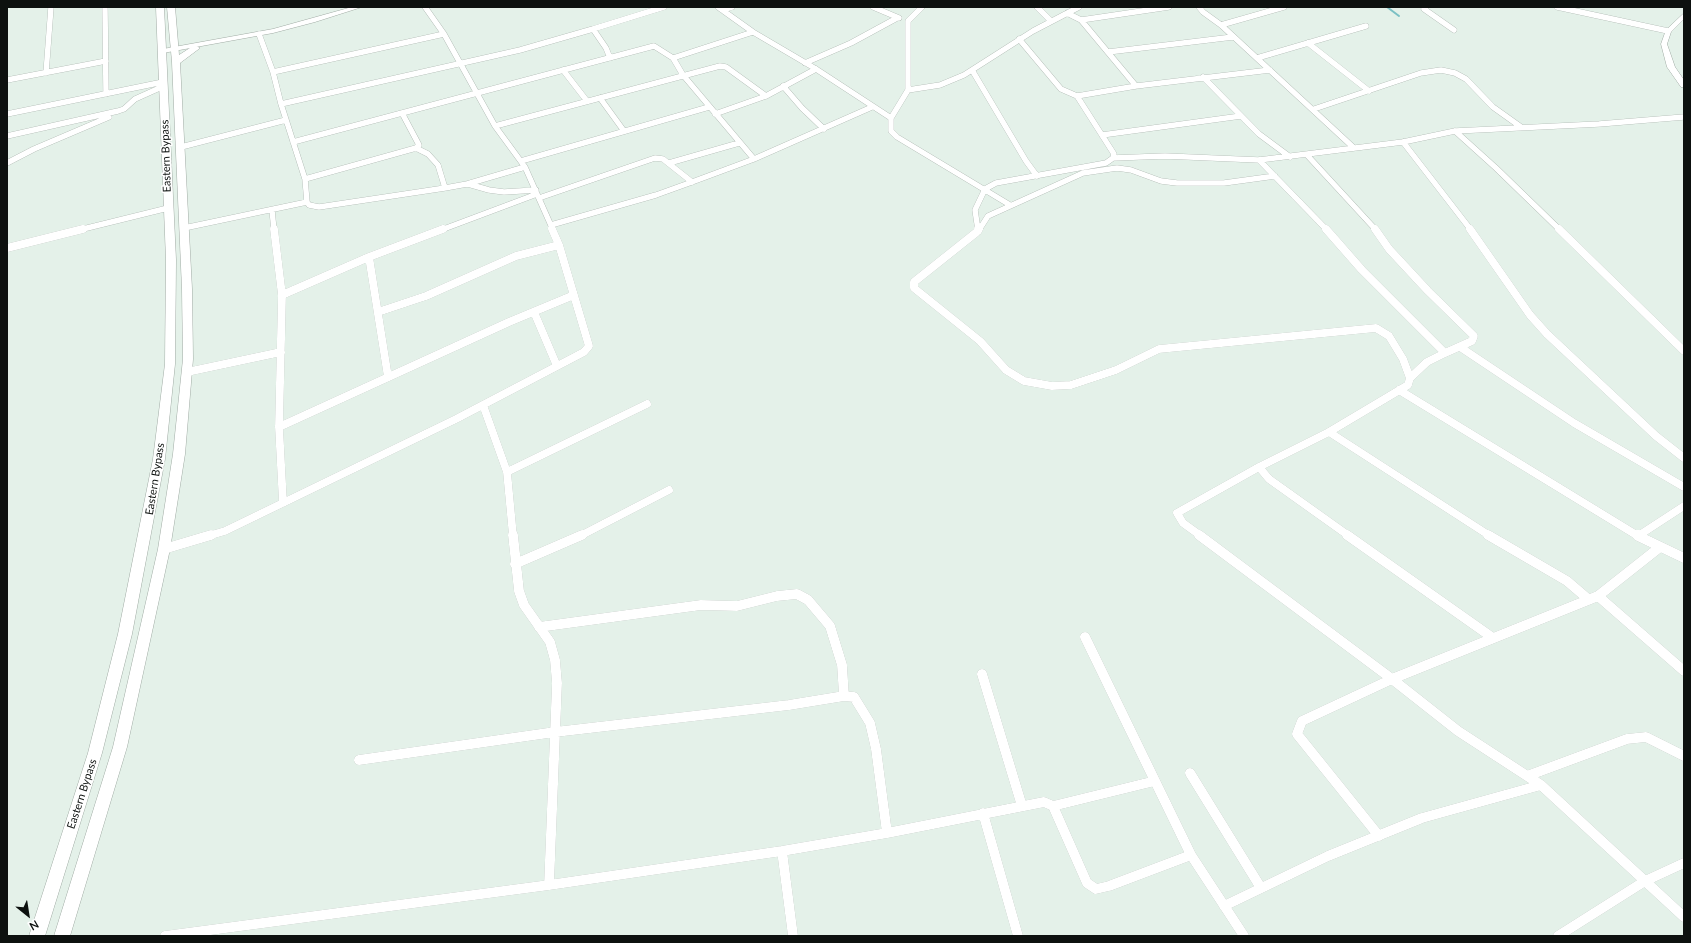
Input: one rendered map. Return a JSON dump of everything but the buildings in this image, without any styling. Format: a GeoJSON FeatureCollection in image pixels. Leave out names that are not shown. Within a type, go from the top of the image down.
{"type":"FeatureCollection","features":[{"type":"Feature","properties":{"kind":"main road","name":"Eastern Bypass"},"geometry":{"type":"LineString","coordinates":[[37,936],[95,753],[125,634],[160,459],[170,364],[171,260],[164,84],[171,51],[160,7]]}},
{"type":"Feature","properties":{"kind":"main road","name":"Eastern Bypass"},"geometry":{"type":"LineString","coordinates":[[62,936],[120,747],[164,549],[179,454],[187,372],[187,289],[180,147],[171,51],[171,7]]}},
{"type":"Feature","properties":{"kind":"main road"},"geometry":{"type":"LineString","coordinates":[[171,51],[185,54],[195,46]]}},
{"type":"Feature","properties":{"kind":"main road"},"geometry":{"type":"LineString","coordinates":[[171,51],[195,46]]}},
{"type":"Feature","properties":{"kind":"street"},"geometry":{"type":"LineString","coordinates":[[46,73],[51,7]]}},
{"type":"Feature","properties":{"kind":"street"},"geometry":{"type":"LineString","coordinates":[[105,7],[106,94]]}},
{"type":"Feature","properties":{"kind":"street"},"geometry":{"type":"LineString","coordinates":[[195,46],[259,34],[313,21],[357,7]]}},
{"type":"Feature","properties":{"kind":"street"},"geometry":{"type":"LineString","coordinates":[[164,549],[225,531],[483,405],[584,352],[589,346],[559,245],[525,167],[496,126],[476,94],[444,34],[424,7]]}},
{"type":"Feature","properties":{"kind":"street"},"geometry":{"type":"LineString","coordinates":[[281,104],[528,48],[664,7]]}},
{"type":"Feature","properties":{"kind":"street"},"geometry":{"type":"LineString","coordinates":[[720,8],[732,7]]}},
{"type":"Feature","properties":{"kind":"street"},"geometry":{"type":"LineString","coordinates":[[873,7],[897,18],[908,21]]}},
{"type":"Feature","properties":{"kind":"street"},"geometry":{"type":"LineString","coordinates":[[922,7],[908,21],[908,90],[891,118],[891,131],[897,137],[1010,205]]}},
{"type":"Feature","properties":{"kind":"street"},"geometry":{"type":"LineString","coordinates":[[1037,7],[1050,21]]}},
{"type":"Feature","properties":{"kind":"street"},"geometry":{"type":"LineString","coordinates":[[908,90],[947,83],[972,70],[1019,39],[1050,21],[1079,7]]}},
{"type":"Feature","properties":{"kind":"street"},"geometry":{"type":"LineString","coordinates":[[1081,20],[1169,7]]}},
{"type":"Feature","properties":{"kind":"street"},"geometry":{"type":"LineString","coordinates":[[1199,7],[1314,109],[1354,148]]}},
{"type":"Feature","properties":{"kind":"street"},"geometry":{"type":"LineString","coordinates":[[1221,25],[1284,7]]}},
{"type":"Feature","properties":{"kind":"street"},"geometry":{"type":"LineString","coordinates":[[1426,7],[1424,9],[1454,30]]}},
{"type":"Feature","properties":{"kind":"street"},"geometry":{"type":"LineString","coordinates":[[1557,7],[1668,31]]}},
{"type":"Feature","properties":{"kind":"street"},"geometry":{"type":"LineString","coordinates":[[720,8],[753,32],[816,69],[891,118]]}},
{"type":"Feature","properties":{"kind":"street"},"geometry":{"type":"LineString","coordinates":[[1067,13],[1081,20],[1136,86]]}},
{"type":"Feature","properties":{"kind":"street"},"geometry":{"type":"LineString","coordinates":[[1684,16],[1668,31],[1664,44],[1671,67],[1678,79],[1684,85]]}},
{"type":"Feature","properties":{"kind":"street"},"geometry":{"type":"LineString","coordinates":[[805,63],[855,41],[897,18]]}},
{"type":"Feature","properties":{"kind":"street"},"geometry":{"type":"LineString","coordinates":[[1257,58],[1366,26]]}},
{"type":"Feature","properties":{"kind":"street"},"geometry":{"type":"LineString","coordinates":[[593,29],[606,48],[610,58]]}},
{"type":"Feature","properties":{"kind":"street"},"geometry":{"type":"LineString","coordinates":[[673,58],[753,32]]}},
{"type":"Feature","properties":{"kind":"street"},"geometry":{"type":"LineString","coordinates":[[259,34],[273,72],[281,104],[305,179],[307,202],[309,205],[319,207],[445,188],[467,184],[525,167]]}},
{"type":"Feature","properties":{"kind":"street"},"geometry":{"type":"LineString","coordinates":[[273,72],[444,34]]}},
{"type":"Feature","properties":{"kind":"street"},"geometry":{"type":"LineString","coordinates":[[1108,52],[1233,37]]}},
{"type":"Feature","properties":{"kind":"street"},"geometry":{"type":"LineString","coordinates":[[1019,39],[1061,89],[1077,96],[1136,86],[1270,70]]}},
{"type":"Feature","properties":{"kind":"street"},"geometry":{"type":"LineString","coordinates":[[1308,43],[1369,91]]}},
{"type":"Feature","properties":{"kind":"street"},"geometry":{"type":"LineString","coordinates":[[293,142],[657,46],[673,58],[683,75],[754,159]]}},
{"type":"Feature","properties":{"kind":"street"},"geometry":{"type":"LineString","coordinates":[[7,80],[106,61]]}},
{"type":"Feature","properties":{"kind":"street"},"geometry":{"type":"LineString","coordinates":[[496,126],[683,75],[724,66],[766,96]]}},
{"type":"Feature","properties":{"kind":"street"},"geometry":{"type":"LineString","coordinates":[[715,114],[766,96],[816,69]]}},
{"type":"Feature","properties":{"kind":"street"},"geometry":{"type":"LineString","coordinates":[[562,70],[587,102]]}},
{"type":"Feature","properties":{"kind":"street"},"geometry":{"type":"LineString","coordinates":[[972,70],[1026,161],[1037,176]]}},
{"type":"Feature","properties":{"kind":"street"},"geometry":{"type":"LineString","coordinates":[[1314,109],[1421,73],[1441,70],[1455,73],[1466,79],[1493,107],[1521,127]]}},
{"type":"Feature","properties":{"kind":"street"},"geometry":{"type":"LineString","coordinates":[[1203,77],[1259,134],[1290,157]]}},
{"type":"Feature","properties":{"kind":"street"},"geometry":{"type":"LineString","coordinates":[[7,114],[164,84]]}},
{"type":"Feature","properties":{"kind":"street"},"geometry":{"type":"LineString","coordinates":[[7,136],[118,111],[124,109],[136,99],[164,84]]}},
{"type":"Feature","properties":{"kind":"street"},"geometry":{"type":"LineString","coordinates":[[783,86],[796,98],[802,108],[824,129]]}},
{"type":"Feature","properties":{"kind":"street"},"geometry":{"type":"LineString","coordinates":[[1077,96],[1114,154],[1113,158]]}},
{"type":"Feature","properties":{"kind":"street"},"geometry":{"type":"LineString","coordinates":[[600,98],[624,131]]}},
{"type":"Feature","properties":{"kind":"street"},"geometry":{"type":"LineString","coordinates":[[521,161],[709,107]]}},
{"type":"Feature","properties":{"kind":"street"},"geometry":{"type":"LineString","coordinates":[[551,225],[656,195],[692,182],[754,159],[872,107]]}},
{"type":"Feature","properties":{"kind":"street"},"geometry":{"type":"LineString","coordinates":[[7,163],[34,149],[105,119],[118,111]]}},
{"type":"Feature","properties":{"kind":"street"},"geometry":{"type":"LineString","coordinates":[[402,113],[419,144],[416,148]]}},
{"type":"Feature","properties":{"kind":"street"},"geometry":{"type":"LineString","coordinates":[[1102,135],[1241,116]]}},
{"type":"Feature","properties":{"kind":"street"},"geometry":{"type":"LineString","coordinates":[[978,231],[975,210],[985,189],[996,183],[1106,163],[1113,158],[1165,156],[1259,160],[1403,142],[1455,132],[1521,127],[1599,124],[1684,117]]}},
{"type":"Feature","properties":{"kind":"street"},"geometry":{"type":"LineString","coordinates":[[180,147],[286,120]]}},
{"type":"Feature","properties":{"kind":"street"},"geometry":{"type":"LineString","coordinates":[[1455,132],[1496,168],[1684,351]]}},
{"type":"Feature","properties":{"kind":"street"},"geometry":{"type":"LineString","coordinates":[[1403,142],[1464,220],[1530,315],[1547,334],[1656,436],[1684,458]]}},
{"type":"Feature","properties":{"kind":"street"},"geometry":{"type":"LineString","coordinates":[[669,164],[739,143]]}},
{"type":"Feature","properties":{"kind":"street"},"geometry":{"type":"LineString","coordinates":[[305,179],[416,148],[428,154],[433,162],[438,165],[445,188]]}},
{"type":"Feature","properties":{"kind":"street"},"geometry":{"type":"LineString","coordinates":[[1307,155],[1380,236],[1389,249],[1428,291],[1474,336],[1472,341],[1426,362],[1410,378],[1408,385],[1329,432],[1259,467],[1177,513],[1183,523],[1392,679],[1458,731],[1541,786],[1684,917]]}},
{"type":"Feature","properties":{"kind":"street"},"geometry":{"type":"LineString","coordinates":[[282,295],[369,258],[537,194],[655,158],[660,158],[692,182]]}},
{"type":"Feature","properties":{"kind":"street"},"geometry":{"type":"LineString","coordinates":[[1259,160],[1322,225],[1362,270],[1445,353]]}},
{"type":"Feature","properties":{"kind":"street"},"geometry":{"type":"LineString","coordinates":[[1275,176],[1224,183],[1177,183],[1161,181],[1131,170],[1117,168],[1083,173],[988,216],[978,231],[914,282],[914,288],[980,341],[1006,370],[1024,381],[1052,386],[1071,385],[1116,370],[1159,349],[1376,328],[1389,336],[1403,358],[1410,378]]}},
{"type":"Feature","properties":{"kind":"street"},"geometry":{"type":"LineString","coordinates":[[467,184],[489,190],[537,194]]}},
{"type":"Feature","properties":{"kind":"street"},"geometry":{"type":"LineString","coordinates":[[184,228],[307,202]]}},
{"type":"Feature","properties":{"kind":"street"},"geometry":{"type":"LineString","coordinates":[[7,248],[168,208]]}},
{"type":"Feature","properties":{"kind":"street"},"geometry":{"type":"LineString","coordinates":[[272,210],[282,295],[279,427],[283,503]]}},
{"type":"Feature","properties":{"kind":"street"},"geometry":{"type":"LineString","coordinates":[[378,312],[426,296],[516,256],[559,245]]}},
{"type":"Feature","properties":{"kind":"street"},"geometry":{"type":"LineString","coordinates":[[369,258],[388,377]]}},
{"type":"Feature","properties":{"kind":"street"},"geometry":{"type":"LineString","coordinates":[[279,427],[574,295]]}},
{"type":"Feature","properties":{"kind":"street"},"geometry":{"type":"LineString","coordinates":[[534,312],[557,366]]}},
{"type":"Feature","properties":{"kind":"street"},"geometry":{"type":"LineString","coordinates":[[1460,347],[1574,423],[1684,487]]}},
{"type":"Feature","properties":{"kind":"street"},"geometry":{"type":"LineString","coordinates":[[187,372],[281,352]]}},
{"type":"Feature","properties":{"kind":"street"},"geometry":{"type":"LineString","coordinates":[[1399,390],[1638,536],[1684,558]]}},
{"type":"Feature","properties":{"kind":"street"},"geometry":{"type":"LineString","coordinates":[[507,472],[647,404]]}},
{"type":"Feature","properties":{"kind":"street"},"geometry":{"type":"LineString","coordinates":[[483,405],[507,472],[515,564],[519,591],[524,605],[550,642],[555,660],[557,683],[549,885]]}},
{"type":"Feature","properties":{"kind":"street"},"geometry":{"type":"LineString","coordinates":[[1329,432],[1486,534],[1593,597],[1684,671]]}},
{"type":"Feature","properties":{"kind":"street"},"geometry":{"type":"LineString","coordinates":[[1259,467],[1269,479],[1282,490],[1493,638]]}},
{"type":"Feature","properties":{"kind":"street"},"geometry":{"type":"LineString","coordinates":[[515,564],[587,533],[669,490]]}},
{"type":"Feature","properties":{"kind":"street"},"geometry":{"type":"LineString","coordinates":[[1638,536],[1684,506]]}},
{"type":"Feature","properties":{"kind":"street"},"geometry":{"type":"LineString","coordinates":[[1379,836],[1297,734],[1302,721],[1392,679],[1593,597],[1660,547]]}},
{"type":"Feature","properties":{"kind":"street"},"geometry":{"type":"LineString","coordinates":[[539,626],[701,605],[737,606],[777,596],[798,594],[808,600],[830,626],[842,665],[844,696]]}},
{"type":"Feature","properties":{"kind":"street"},"geometry":{"type":"LineString","coordinates":[[1085,637],[1191,855],[1244,936]]}},
{"type":"Feature","properties":{"kind":"street"},"geometry":{"type":"LineString","coordinates":[[982,674],[1022,806]]}},
{"type":"Feature","properties":{"kind":"street"},"geometry":{"type":"LineString","coordinates":[[359,760],[555,732],[789,705],[844,696],[854,697],[870,723],[876,749],[887,833]]}},
{"type":"Feature","properties":{"kind":"street"},"geometry":{"type":"LineString","coordinates":[[1527,776],[1627,739],[1646,738],[1684,756]]}},
{"type":"Feature","properties":{"kind":"street"},"geometry":{"type":"LineString","coordinates":[[1190,773],[1261,888]]}},
{"type":"Feature","properties":{"kind":"street"},"geometry":{"type":"LineString","coordinates":[[165,936],[549,885],[782,851],[887,833],[1044,802],[1053,806],[1155,781]]}},
{"type":"Feature","properties":{"kind":"street"},"geometry":{"type":"LineString","coordinates":[[1224,906],[1328,856],[1422,818],[1541,786]]}},
{"type":"Feature","properties":{"kind":"street"},"geometry":{"type":"LineString","coordinates":[[1053,806],[1087,883],[1096,889],[1109,886],[1191,855]]}},
{"type":"Feature","properties":{"kind":"street"},"geometry":{"type":"LineString","coordinates":[[983,813],[1018,936]]}},
{"type":"Feature","properties":{"kind":"street"},"geometry":{"type":"LineString","coordinates":[[782,851],[793,936]]}},
{"type":"Feature","properties":{"kind":"street"},"geometry":{"type":"LineString","coordinates":[[1558,936],[1645,881],[1684,863]]}},
{"type":"Feature","properties":{"kind":"waterway"},"geometry":{"type":"LineString","coordinates":[[1387,7],[1399,16]]}}]}
